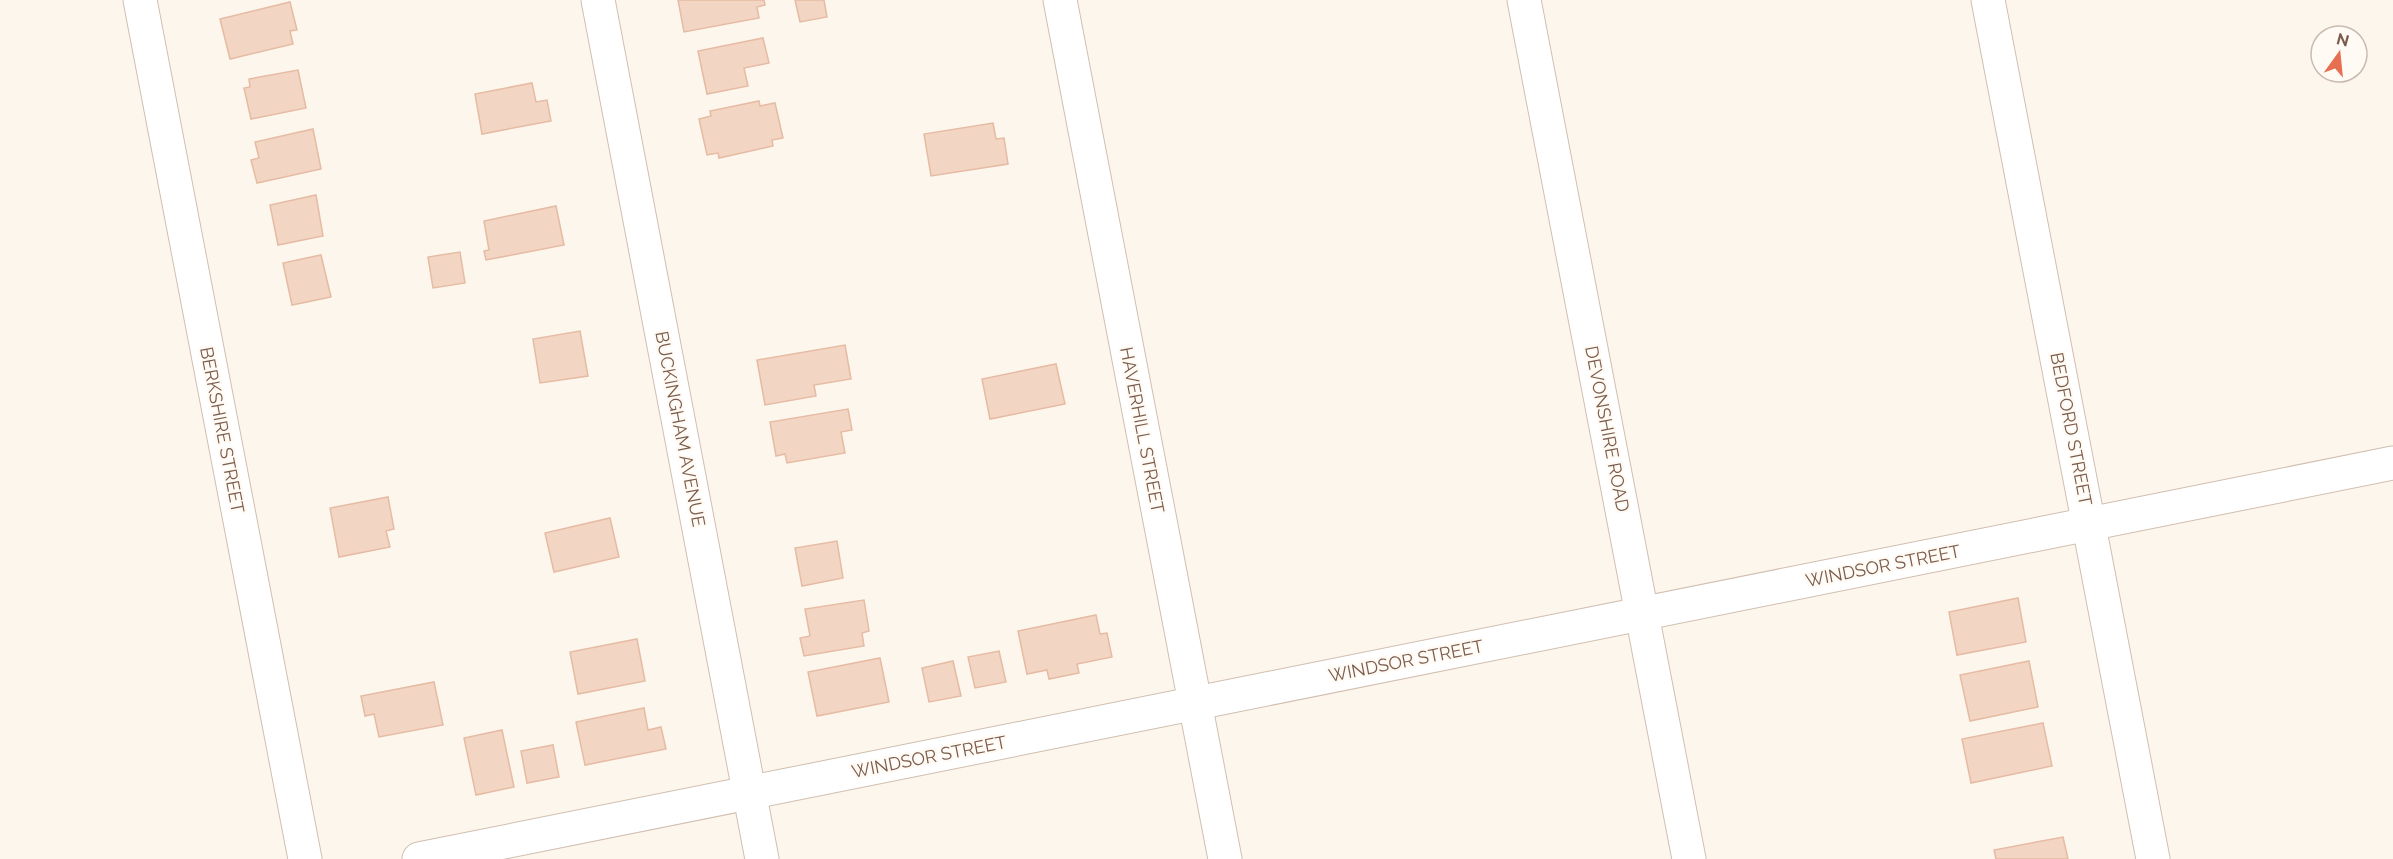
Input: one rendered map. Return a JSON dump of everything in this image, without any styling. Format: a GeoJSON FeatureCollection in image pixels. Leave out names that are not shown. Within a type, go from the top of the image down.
{"type":"FeatureCollection","features":[{"type":"Feature","properties":{"kind":"street","name":"BERKSHIRE STREET"},"geometry":{"type":"LineString","coordinates":[[140,0],[305,859]]}},
{"type":"Feature","properties":{"kind":"street","name":"BUCKINGHAM AVENUE"},"geometry":{"type":"LineString","coordinates":[[598,0],[762,859]]}},
{"type":"Feature","properties":{"kind":"street","name":"HAVERHILL STREET"},"geometry":{"type":"LineString","coordinates":[[1060,0],[1225,859]]}},
{"type":"Feature","properties":{"kind":"street","name":"DEVONSHIRE ROAD"},"geometry":{"type":"LineString","coordinates":[[1524,0],[1689,859]]}},
{"type":"Feature","properties":{"kind":"street","name":"BEDFORD STREET"},"geometry":{"type":"LineString","coordinates":[[1988,0],[2153,859]]}},
{"type":"Feature","properties":{"kind":"street","name":"WINDSOR STREET"},"geometry":{"type":"LineString","coordinates":[[419,859],[2393,463]]}},
{"type":"Feature","properties":{"kind":"building"},"geometry":{"type":"Polygon","coordinates":[[[678,0],[764,0],[765,5],[757,7],[759,18],[684,32],[678,0]]]}},
{"type":"Feature","properties":{"kind":"building"},"geometry":{"type":"Polygon","coordinates":[[[795,0],[824,0],[827,17],[800,22],[795,0]]]}},
{"type":"Feature","properties":{"kind":"building"},"geometry":{"type":"Polygon","coordinates":[[[290,2],[297,30],[290,31],[293,44],[230,59],[220,19],[290,2]]]}},
{"type":"Feature","properties":{"kind":"building"},"geometry":{"type":"Polygon","coordinates":[[[763,38],[769,63],[744,68],[748,86],[707,94],[698,51],[763,38]]]}},
{"type":"Feature","properties":{"kind":"building"},"geometry":{"type":"Polygon","coordinates":[[[298,70],[306,108],[251,119],[244,88],[250,87],[249,79],[298,70]]]}},
{"type":"Feature","properties":{"kind":"building"},"geometry":{"type":"Polygon","coordinates":[[[532,83],[536,102],[547,100],[551,121],[482,134],[475,94],[532,83]]]}},
{"type":"Feature","properties":{"kind":"building"},"geometry":{"type":"Polygon","coordinates":[[[759,101],[760,106],[775,103],[783,138],[772,140],[773,146],[719,158],[718,153],[707,155],[699,119],[711,116],[710,111],[759,101]]]}},
{"type":"Feature","properties":{"kind":"building"},"geometry":{"type":"Polygon","coordinates":[[[993,123],[996,139],[1004,138],[1008,164],[931,176],[924,134],[993,123]]]}},
{"type":"Feature","properties":{"kind":"building"},"geometry":{"type":"Polygon","coordinates":[[[313,129],[321,169],[257,183],[251,160],[259,158],[255,142],[313,129]]]}},
{"type":"Feature","properties":{"kind":"building"},"geometry":{"type":"Polygon","coordinates":[[[316,195],[323,236],[278,245],[270,205],[316,195]]]}},
{"type":"Feature","properties":{"kind":"building"},"geometry":{"type":"Polygon","coordinates":[[[556,206],[564,245],[486,260],[484,251],[489,250],[484,221],[556,206]]]}},
{"type":"Feature","properties":{"kind":"building"},"geometry":{"type":"Polygon","coordinates":[[[460,252],[465,283],[433,288],[428,257],[460,252]]]}},
{"type":"Feature","properties":{"kind":"building"},"geometry":{"type":"Polygon","coordinates":[[[321,255],[331,297],[292,305],[283,263],[321,255]]]}},
{"type":"Feature","properties":{"kind":"building"},"geometry":{"type":"Polygon","coordinates":[[[580,331],[588,376],[540,383],[533,339],[580,331]]]}},
{"type":"Feature","properties":{"kind":"building"},"geometry":{"type":"Polygon","coordinates":[[[845,345],[851,379],[814,385],[816,396],[765,405],[757,360],[845,345]]]}},
{"type":"Feature","properties":{"kind":"building"},"geometry":{"type":"Polygon","coordinates":[[[1056,364],[1065,404],[990,419],[982,379],[1056,364]]]}},
{"type":"Feature","properties":{"kind":"building"},"geometry":{"type":"Polygon","coordinates":[[[848,409],[852,430],[841,432],[845,453],[787,463],[785,454],[776,456],[770,422],[848,409]]]}},
{"type":"Feature","properties":{"kind":"building"},"geometry":{"type":"Polygon","coordinates":[[[388,497],[394,529],[386,531],[390,547],[339,557],[330,508],[388,497]]]}},
{"type":"Feature","properties":{"kind":"building"},"geometry":{"type":"Polygon","coordinates":[[[610,518],[619,557],[554,572],[545,533],[610,518]]]}},
{"type":"Feature","properties":{"kind":"building"},"geometry":{"type":"Polygon","coordinates":[[[837,541],[843,578],[802,586],[795,548],[837,541]]]}},
{"type":"Feature","properties":{"kind":"building"},"geometry":{"type":"Polygon","coordinates":[[[2018,598],[2026,642],[1957,655],[1949,612],[2018,598]]]}},
{"type":"Feature","properties":{"kind":"building"},"geometry":{"type":"Polygon","coordinates":[[[864,600],[869,631],[862,633],[864,646],[804,656],[800,638],[810,636],[805,609],[864,600]]]}},
{"type":"Feature","properties":{"kind":"building"},"geometry":{"type":"Polygon","coordinates":[[[1096,615],[1100,634],[1107,633],[1112,657],[1077,664],[1079,673],[1049,679],[1047,670],[1027,674],[1018,631],[1096,615]]]}},
{"type":"Feature","properties":{"kind":"building"},"geometry":{"type":"Polygon","coordinates":[[[637,639],[645,681],[578,694],[570,652],[637,639]]]}},
{"type":"Feature","properties":{"kind":"building"},"geometry":{"type":"Polygon","coordinates":[[[999,651],[1006,682],[975,688],[968,657],[999,651]]]}},
{"type":"Feature","properties":{"kind":"building"},"geometry":{"type":"Polygon","coordinates":[[[880,658],[889,702],[817,716],[808,672],[880,658]]]}},
{"type":"Feature","properties":{"kind":"building"},"geometry":{"type":"Polygon","coordinates":[[[953,661],[961,696],[929,702],[922,668],[953,661]]]}},
{"type":"Feature","properties":{"kind":"building"},"geometry":{"type":"Polygon","coordinates":[[[2029,661],[2038,707],[1970,721],[1960,675],[2029,661]]]}},
{"type":"Feature","properties":{"kind":"building"},"geometry":{"type":"Polygon","coordinates":[[[434,682],[443,725],[379,737],[374,714],[365,716],[361,696],[434,682]]]}},
{"type":"Feature","properties":{"kind":"building"},"geometry":{"type":"Polygon","coordinates":[[[644,708],[648,730],[661,727],[666,749],[585,765],[576,722],[644,708]]]}},
{"type":"Feature","properties":{"kind":"building"},"geometry":{"type":"Polygon","coordinates":[[[2043,723],[2052,766],[1971,783],[1962,739],[2043,723]]]}},
{"type":"Feature","properties":{"kind":"building"},"geometry":{"type":"Polygon","coordinates":[[[502,730],[514,787],[476,795],[464,738],[502,730]]]}},
{"type":"Feature","properties":{"kind":"building"},"geometry":{"type":"Polygon","coordinates":[[[553,745],[559,777],[527,783],[521,751],[553,745]]]}},
{"type":"Feature","properties":{"kind":"building"},"geometry":{"type":"Polygon","coordinates":[[[2063,837],[2068,859],[1996,859],[1994,850],[2063,837]]]}}]}
